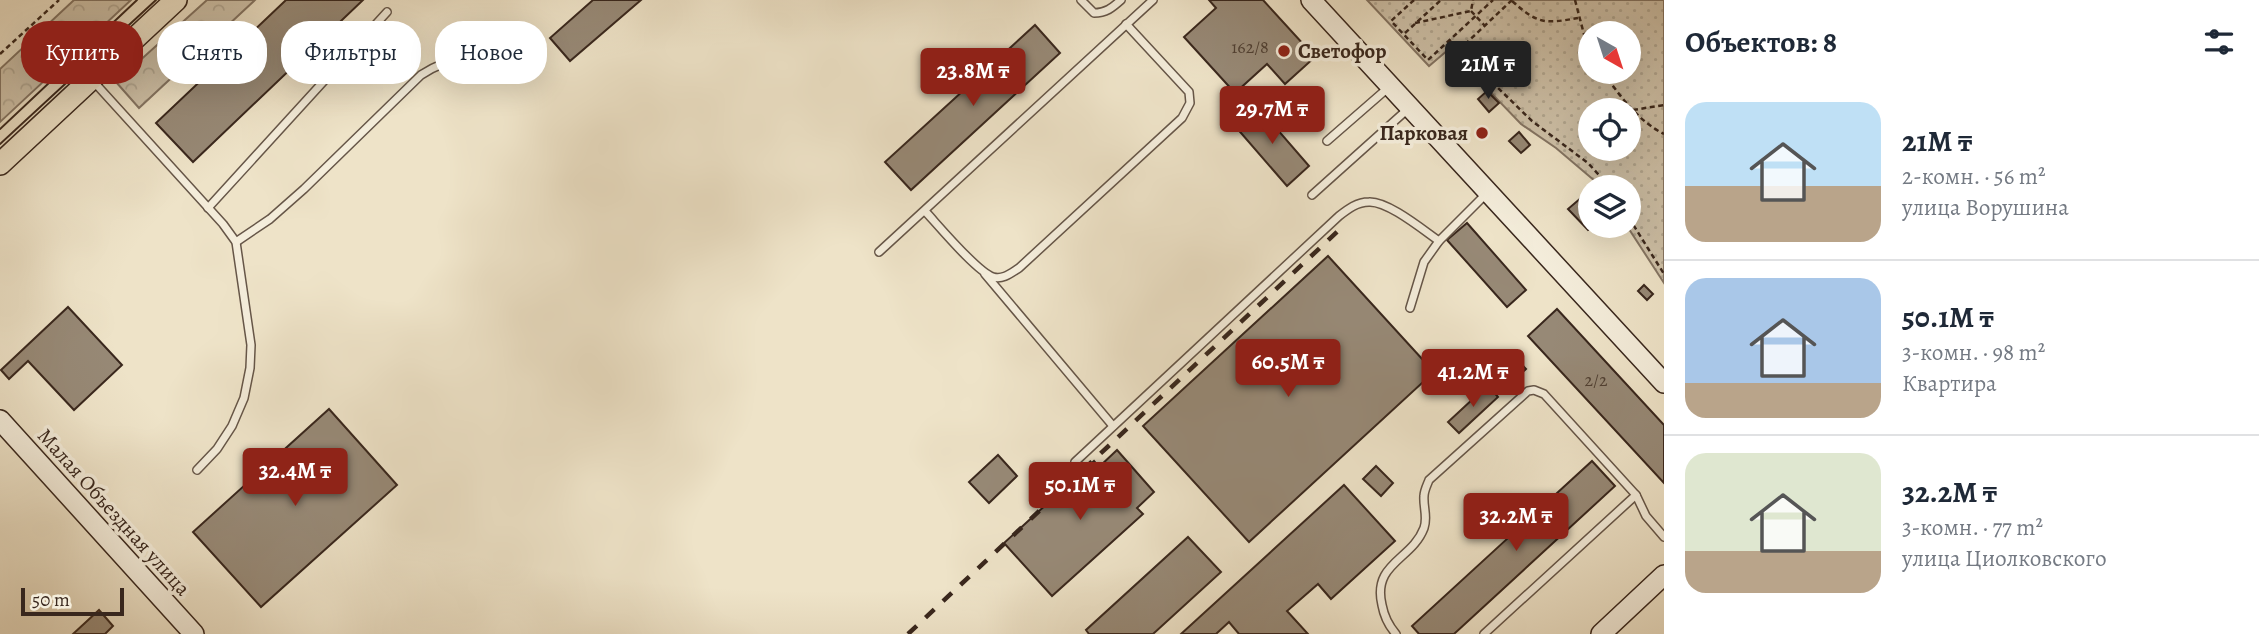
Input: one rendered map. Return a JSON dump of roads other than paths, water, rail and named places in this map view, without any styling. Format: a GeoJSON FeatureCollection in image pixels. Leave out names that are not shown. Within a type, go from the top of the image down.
{"type":"FeatureCollection","features":[{"type":"Feature","properties":{"kind":"main road"},"geometry":{"type":"LineString","coordinates":[[143,31],[176,0]]}},
{"type":"Feature","properties":{"kind":"main road"},"geometry":{"type":"LineString","coordinates":[[0,164],[86,84]]}},
{"type":"Feature","properties":{"kind":"street"},"geometry":{"type":"LineString","coordinates":[[1311,0],[1664,383]]}},
{"type":"Feature","properties":{"kind":"street","name":"Малая Объездная улица"},"geometry":{"type":"LineString","coordinates":[[0,419],[194,634]]}},
{"type":"Feature","properties":{"kind":"street"},"geometry":{"type":"LineString","coordinates":[[1601,634],[1664,577]]}},
{"type":"Feature","properties":{"kind":"lane"},"geometry":{"type":"LineString","coordinates":[[1081,0],[1094,13],[1101,13],[1110,10],[1121,0]]}},
{"type":"Feature","properties":{"kind":"lane"},"geometry":{"type":"LineString","coordinates":[[879,252],[1153,0]]}},
{"type":"Feature","properties":{"kind":"lane"},"geometry":{"type":"LineString","coordinates":[[208,208],[387,12]]}},
{"type":"Feature","properties":{"kind":"lane"},"geometry":{"type":"LineString","coordinates":[[983,271],[995,278],[1007,276],[1019,268],[1182,118],[1190,103],[1189,92],[1126,24]]}},
{"type":"Feature","properties":{"kind":"lane"},"geometry":{"type":"LineString","coordinates":[[236,242],[270,219],[421,75],[435,65]]}},
{"type":"Feature","properties":{"kind":"lane"},"geometry":{"type":"LineString","coordinates":[[96,84],[236,242],[251,345],[250,368],[244,398],[232,426],[217,449],[197,470]]}},
{"type":"Feature","properties":{"kind":"lane"},"geometry":{"type":"LineString","coordinates":[[1327,141],[1390,86]]}},
{"type":"Feature","properties":{"kind":"lane"},"geometry":{"type":"LineString","coordinates":[[1312,195],[1409,108]]}},
{"type":"Feature","properties":{"kind":"lane"},"geometry":{"type":"LineString","coordinates":[[1410,308],[1424,262],[1439,240],[1488,193]]}},
{"type":"Feature","properties":{"kind":"lane"},"geometry":{"type":"LineString","coordinates":[[1075,462],[1353,205],[1371,201],[1395,211],[1439,240]]}},
{"type":"Feature","properties":{"kind":"lane"},"geometry":{"type":"LineString","coordinates":[[925,211],[983,271],[1113,426]]}},
{"type":"Feature","properties":{"kind":"lane"},"geometry":{"type":"LineString","coordinates":[[1396,634],[1384,615],[1380,599],[1381,581],[1391,565],[1417,541],[1425,527],[1427,515],[1423,494],[1429,480],[1528,391],[1544,394],[1636,495],[1646,516],[1664,537]]}},
{"type":"Feature","properties":{"kind":"lane"},"geometry":{"type":"LineString","coordinates":[[1484,634],[1636,495]]}},
{"type":"Feature","properties":{"kind":"tram line"},"geometry":{"type":"LineString","coordinates":[[0,129],[137,0]]}},
{"type":"Feature","properties":{"kind":"tram line"},"geometry":{"type":"LineString","coordinates":[[0,144],[156,0]]}},
{"type":"Feature","properties":{"kind":"railway"},"geometry":{"type":"LineString","coordinates":[[908,634],[1339,230]]}},
{"type":"Feature","properties":{"kind":"place","name":"Светофор"},"geometry":{"type":"Point","coordinates":[1284,51]}},
{"type":"Feature","properties":{"kind":"place","name":"Парковая"},"geometry":{"type":"Point","coordinates":[1482,133]}}]}
